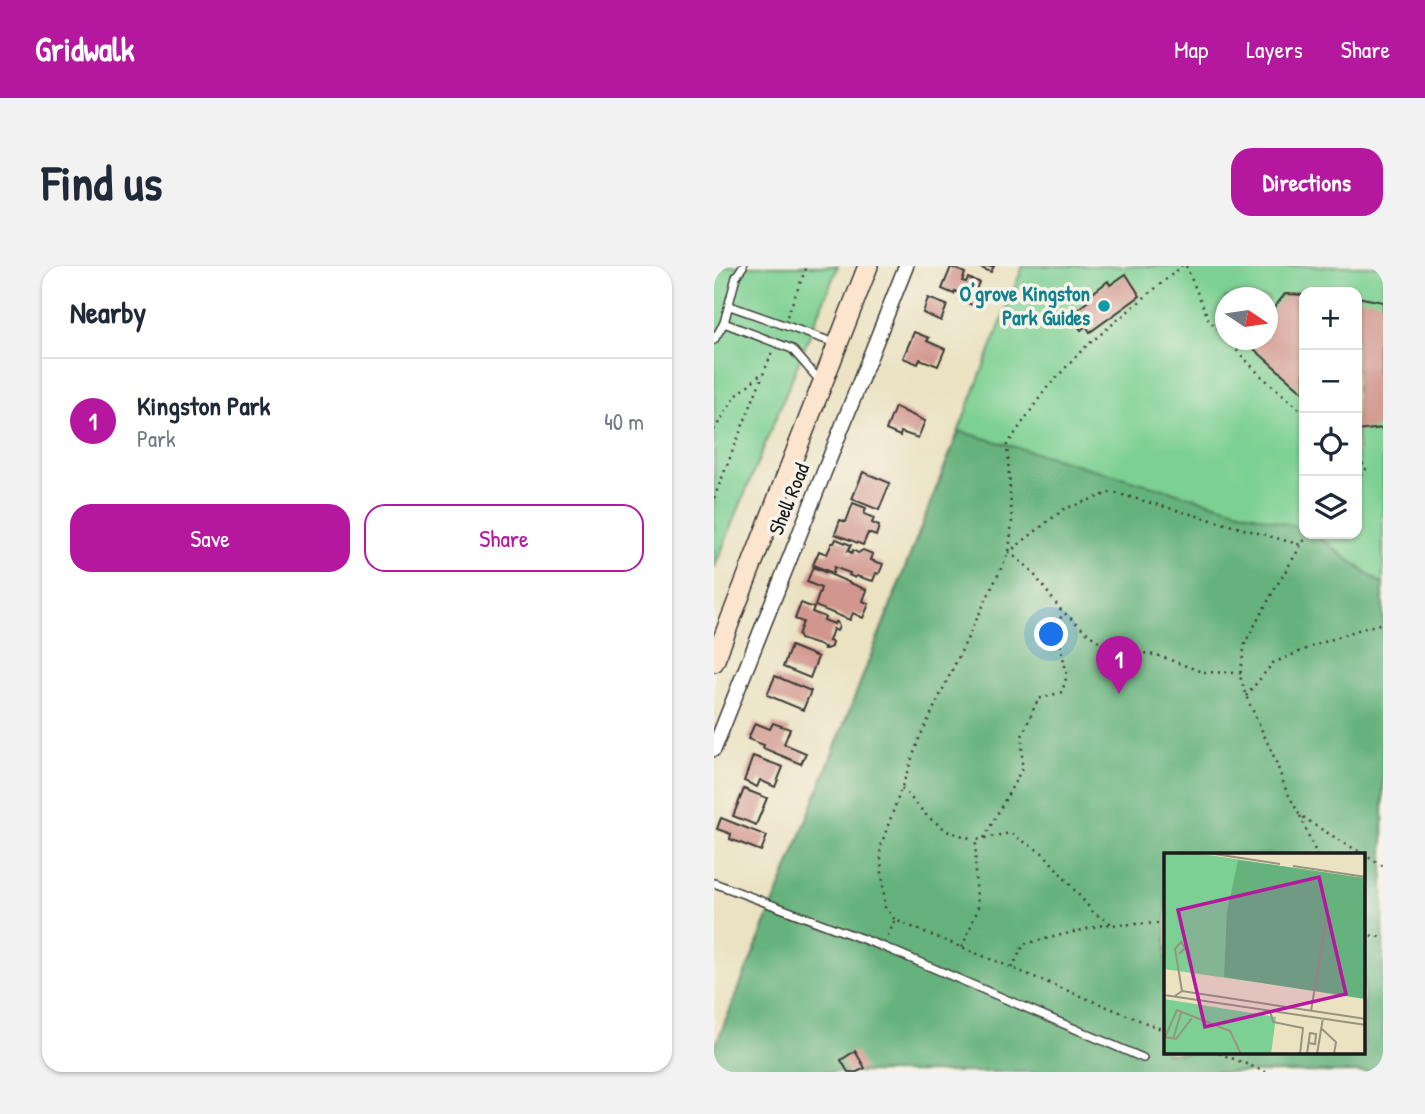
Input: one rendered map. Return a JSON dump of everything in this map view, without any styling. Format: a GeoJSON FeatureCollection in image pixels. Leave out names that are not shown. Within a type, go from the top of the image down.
{"type":"FeatureCollection","features":[{"type":"Feature","properties":{"kind":"main road","name":"Shell Road"},"geometry":{"type":"LineString","coordinates":[[714,662],[718,639],[749,575],[821,382],[868,266]]}},
{"type":"Feature","properties":{"kind":"street","name":"Shell Road"},"geometry":{"type":"LineString","coordinates":[[714,749],[906,266]]}},
{"type":"Feature","properties":{"kind":"lane"},"geometry":{"type":"LineString","coordinates":[[714,340],[724,323],[736,277],[743,266]]}},
{"type":"Feature","properties":{"kind":"lane"},"geometry":{"type":"LineString","coordinates":[[730,306],[837,344]]}},
{"type":"Feature","properties":{"kind":"lane"},"geometry":{"type":"LineString","coordinates":[[724,323],[792,349],[821,382]]}},
{"type":"Feature","properties":{"kind":"lane"},"geometry":{"type":"LineString","coordinates":[[714,883],[884,947],[1143,1058]]}},
{"type":"Feature","properties":{"kind":"path"},"geometry":{"type":"LineString","coordinates":[[783,325],[807,266]]}},
{"type":"Feature","properties":{"kind":"path"},"geometry":{"type":"LineString","coordinates":[[1164,1030],[895,920],[885,908],[880,848],[919,739],[1009,552],[1012,521],[1007,445],[1045,390],[1083,349],[1184,266],[1209,320],[1215,327]]}},
{"type":"Feature","properties":{"kind":"path"},"geometry":{"type":"LineString","coordinates":[[714,498],[776,342]]}},
{"type":"Feature","properties":{"kind":"path"},"geometry":{"type":"LineString","coordinates":[[1236,350],[1299,409]]}},
{"type":"Feature","properties":{"kind":"path"},"geometry":{"type":"LineString","coordinates":[[714,430],[735,397],[765,369]]}},
{"type":"Feature","properties":{"kind":"path"},"geometry":{"type":"LineString","coordinates":[[1009,552],[1064,509],[1112,492],[1301,545]]}},
{"type":"Feature","properties":{"kind":"path"},"geometry":{"type":"LineString","coordinates":[[1305,539],[1245,643],[1241,673],[1246,696],[1316,853]]}},
{"type":"Feature","properties":{"kind":"path"},"geometry":{"type":"LineString","coordinates":[[1009,552],[1030,569],[1061,610],[1096,640],[1122,649],[1160,656],[1202,672],[1241,673]]}},
{"type":"Feature","properties":{"kind":"path"},"geometry":{"type":"LineString","coordinates":[[984,838],[1022,769],[1022,736],[1038,699],[1062,692],[1067,675],[1060,643],[1061,610]]}},
{"type":"Feature","properties":{"kind":"path"},"geometry":{"type":"LineString","coordinates":[[1246,696],[1273,663],[1325,641],[1383,623]]}},
{"type":"Feature","properties":{"kind":"path"},"geometry":{"type":"LineString","coordinates":[[902,788],[928,817],[949,832],[976,840],[1010,833],[1044,854],[1094,914],[1113,925]]}},
{"type":"Feature","properties":{"kind":"path"},"geometry":{"type":"LineString","coordinates":[[1299,814],[1361,853]]}},
{"type":"Feature","properties":{"kind":"path"},"geometry":{"type":"LineString","coordinates":[[962,947],[978,909],[976,840]]}},
{"type":"Feature","properties":{"kind":"path"},"geometry":{"type":"LineString","coordinates":[[1366,856],[1383,866]]}},
{"type":"Feature","properties":{"kind":"path"},"geometry":{"type":"LineString","coordinates":[[884,947],[895,920]]}},
{"type":"Feature","properties":{"kind":"path"},"geometry":{"type":"LineString","coordinates":[[1012,968],[1024,944],[1103,925],[1164,923]]}},
{"type":"Feature","properties":{"kind":"path"},"geometry":{"type":"LineString","coordinates":[[1221,1054],[1266,1072]]}},
{"type":"Feature","properties":{"kind":"green space"},"geometry":{"type":"Polygon","coordinates":[[[714,266],[838,266],[714,569],[714,266]]]}},
{"type":"Feature","properties":{"kind":"green space"},"geometry":{"type":"Polygon","coordinates":[[[1023,266],[1383,266],[1383,1072],[1365,1054],[1366,853],[1164,853],[1164,855],[780,888],[1023,266]]]}},
{"type":"Feature","properties":{"kind":"green space"},"geometry":{"type":"Polygon","coordinates":[[[959,431],[1299,528],[1299,539],[1321,539],[1383,585],[1383,1072],[714,1072],[714,1049],[959,431]]]}},
{"type":"Feature","properties":{"kind":"building"},"geometry":{"type":"Polygon","coordinates":[[[976,266],[994,266],[991,272],[976,266]]]}},
{"type":"Feature","properties":{"kind":"building"},"geometry":{"type":"Polygon","coordinates":[[[951,267],[965,273],[962,281],[966,282],[968,278],[979,282],[976,290],[982,292],[976,307],[959,299],[961,294],[942,289],[951,267]]]}},
{"type":"Feature","properties":{"kind":"building","name":"O'grove Kingston Park Guides"},"geometry":{"type":"Polygon","coordinates":[[[1126,274],[1140,296],[1090,332],[1086,326],[1081,330],[1076,323],[1081,320],[1073,313],[1108,281],[1110,285],[1126,274]]]}},
{"type":"Feature","properties":{"kind":"building"},"geometry":{"type":"Polygon","coordinates":[[[1285,294],[1299,295],[1299,389],[1255,350],[1278,350],[1278,303],[1285,294]]]}},
{"type":"Feature","properties":{"kind":"building"},"geometry":{"type":"Polygon","coordinates":[[[928,298],[947,305],[941,321],[923,313],[928,298]]]}},
{"type":"Feature","properties":{"kind":"building"},"geometry":{"type":"Polygon","coordinates":[[[1362,298],[1383,302],[1383,428],[1362,430],[1362,298]]]}},
{"type":"Feature","properties":{"kind":"building"},"geometry":{"type":"Polygon","coordinates":[[[914,332],[945,349],[938,366],[920,359],[918,364],[903,358],[914,332]]]}},
{"type":"Feature","properties":{"kind":"building"},"geometry":{"type":"Polygon","coordinates":[[[895,407],[925,421],[918,438],[901,432],[900,436],[886,430],[895,407]]]}},
{"type":"Feature","properties":{"kind":"building"},"geometry":{"type":"Polygon","coordinates":[[[863,472],[890,483],[879,510],[852,499],[863,472]]]}},
{"type":"Feature","properties":{"kind":"building"},"geometry":{"type":"Polygon","coordinates":[[[853,503],[866,508],[864,514],[874,518],[872,523],[879,526],[876,536],[868,533],[863,545],[835,534],[840,520],[846,522],[853,503]]]}},
{"type":"Feature","properties":{"kind":"building"},"geometry":{"type":"Polygon","coordinates":[[[836,539],[851,545],[848,551],[858,553],[863,550],[873,554],[871,560],[883,564],[873,581],[856,576],[855,578],[849,575],[850,573],[834,567],[833,573],[813,565],[819,551],[827,554],[836,539]]]}},
{"type":"Feature","properties":{"kind":"building"},"geometry":{"type":"Polygon","coordinates":[[[813,567],[867,590],[863,601],[869,604],[863,618],[853,613],[850,620],[815,606],[821,588],[807,582],[813,567]]]}},
{"type":"Feature","properties":{"kind":"building"},"geometry":{"type":"Polygon","coordinates":[[[801,603],[814,608],[812,612],[825,617],[824,620],[834,624],[837,622],[839,627],[837,631],[833,629],[829,641],[832,642],[831,647],[824,649],[825,647],[800,639],[798,635],[803,622],[795,619],[801,603]]]}},
{"type":"Feature","properties":{"kind":"building"},"geometry":{"type":"Polygon","coordinates":[[[791,646],[818,657],[810,678],[783,667],[791,646]]]}},
{"type":"Feature","properties":{"kind":"building"},"geometry":{"type":"Polygon","coordinates":[[[775,676],[811,691],[803,710],[767,695],[775,676]]]}},
{"type":"Feature","properties":{"kind":"building"},"geometry":{"type":"Polygon","coordinates":[[[755,723],[770,729],[773,723],[790,729],[784,744],[806,753],[801,764],[748,739],[755,723]]]}},
{"type":"Feature","properties":{"kind":"building"},"geometry":{"type":"Polygon","coordinates":[[[753,756],[783,767],[775,787],[760,780],[757,787],[744,781],[753,756]]]}},
{"type":"Feature","properties":{"kind":"building"},"geometry":{"type":"Polygon","coordinates":[[[744,789],[767,798],[756,825],[733,816],[744,789]]]}},
{"type":"Feature","properties":{"kind":"building"},"geometry":{"type":"Polygon","coordinates":[[[721,818],[767,836],[761,851],[730,839],[731,834],[717,829],[721,818]]]}},
{"type":"Feature","properties":{"kind":"building"},"geometry":{"type":"Polygon","coordinates":[[[855,1051],[865,1068],[848,1072],[841,1060],[855,1051]]]}},
{"type":"Feature","properties":{"kind":"place","name":"O'grove Kingston Park Guides"},"geometry":{"type":"Point","coordinates":[1104,306]}},
{"type":"Feature","properties":{"kind":"place","name":"Kingston Park"},"geometry":{"type":"Point","coordinates":[1119,694]}}]}
